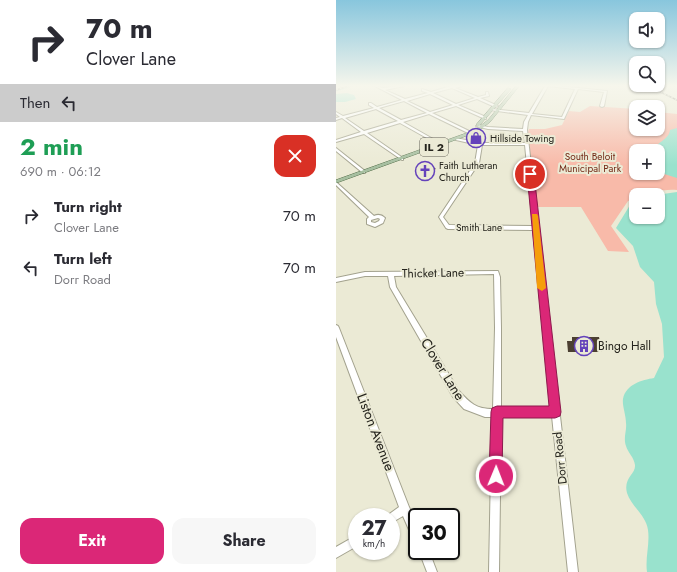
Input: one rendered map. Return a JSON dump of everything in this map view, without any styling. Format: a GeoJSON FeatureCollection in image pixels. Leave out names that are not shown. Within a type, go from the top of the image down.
{"type":"FeatureCollection","features":[{"type":"Feature","properties":{"kind":"main road","name":"IL 2"},"geometry":{"type":"LineString","coordinates":[[439,144],[480,126],[491,112]]}},
{"type":"Feature","properties":{"kind":"main road","name":"IL 2"},"geometry":{"type":"LineString","coordinates":[[336,182],[401,157],[457,139],[480,126],[496,112]]}},
{"type":"Feature","properties":{"kind":"main road","name":"IL 2"},"geometry":{"type":"LineString","coordinates":[[336,178],[362,171]]}},
{"type":"Feature","properties":{"kind":"street"},"geometry":{"type":"LineString","coordinates":[[336,119],[362,112]]}},
{"type":"Feature","properties":{"kind":"street"},"geometry":{"type":"LineString","coordinates":[[382,112],[439,144]]}},
{"type":"Feature","properties":{"kind":"street"},"geometry":{"type":"LineString","coordinates":[[336,141],[433,112]]}},
{"type":"Feature","properties":{"kind":"street"},"geometry":{"type":"LineString","coordinates":[[470,112],[485,118]]}},
{"type":"Feature","properties":{"kind":"street"},"geometry":{"type":"LineString","coordinates":[[505,112],[563,118],[566,112]]}},
{"type":"Feature","properties":{"kind":"street"},"geometry":{"type":"LineString","coordinates":[[336,113],[401,157]]}},
{"type":"Feature","properties":{"kind":"street"},"geometry":{"type":"LineString","coordinates":[[429,113],[468,132]]}},
{"type":"Feature","properties":{"kind":"street"},"geometry":{"type":"LineString","coordinates":[[480,126],[525,130],[525,124],[530,114]]}},
{"type":"Feature","properties":{"kind":"street","name":"Dorr Road"},"geometry":{"type":"LineString","coordinates":[[525,130],[573,572]]}},
{"type":"Feature","properties":{"kind":"street"},"geometry":{"type":"LineString","coordinates":[[457,139],[480,144],[527,144]]}},
{"type":"Feature","properties":{"kind":"street","name":"Smith Lane"},"geometry":{"type":"LineString","coordinates":[[480,144],[477,163],[441,217],[448,227],[535,228]]}},
{"type":"Feature","properties":{"kind":"street"},"geometry":{"type":"LineString","coordinates":[[336,149],[362,171]]}},
{"type":"Feature","properties":{"kind":"street"},"geometry":{"type":"LineString","coordinates":[[336,182],[372,217]]}},
{"type":"Feature","properties":{"kind":"street","name":"Thicket Lane"},"geometry":{"type":"LineString","coordinates":[[336,280],[365,274],[496,272],[498,306],[497,412]]}},
{"type":"Feature","properties":{"kind":"street","name":"Clover Lane"},"geometry":{"type":"LineString","coordinates":[[391,273],[393,287],[456,394],[467,406],[485,413],[555,412]]}},
{"type":"Feature","properties":{"kind":"street","name":"Liston Avenue"},"geometry":{"type":"LineString","coordinates":[[336,328],[408,516]]}},
{"type":"Feature","properties":{"kind":"street"},"geometry":{"type":"LineString","coordinates":[[494,572],[497,412]]}},
{"type":"Feature","properties":{"kind":"street"},"geometry":{"type":"LineString","coordinates":[[400,512],[405,509]]}},
{"type":"Feature","properties":{"kind":"street"},"geometry":{"type":"LineString","coordinates":[[336,553],[348,546]]}},
{"type":"Feature","properties":{"kind":"street"},"geometry":{"type":"LineString","coordinates":[[427,560],[432,572]]}},
{"type":"Feature","properties":{"kind":"green space","name":"South Beloit Municipal Park"},"geometry":{"type":"Polygon","coordinates":[[[569,112],[629,112],[629,136],[665,136],[665,113],[677,114],[677,190],[665,190],[665,188],[629,188],[629,201],[611,226],[629,252],[608,251],[581,207],[537,207],[527,135],[529,129],[545,129],[562,125],[569,112]]]}},
{"type":"Feature","properties":{"kind":"water"},"geometry":{"type":"Polygon","coordinates":[[[677,128],[677,178],[665,174],[665,144],[658,144],[667,136],[670,130],[677,128]]]}},
{"type":"Feature","properties":{"kind":"water"},"geometry":{"type":"Polygon","coordinates":[[[677,192],[677,572],[647,572],[647,525],[642,515],[629,498],[626,488],[628,480],[634,471],[635,465],[625,443],[626,420],[623,399],[627,390],[631,386],[654,378],[664,357],[662,324],[656,304],[654,282],[640,267],[633,246],[616,228],[629,207],[629,224],[665,224],[665,194],[677,192]]]}},
{"type":"Feature","properties":{"kind":"building","name":"Faith Lutheran Church"},"geometry":{"type":"Polygon","coordinates":[[[432,166],[436,169],[421,175],[416,172],[432,166]]]}},
{"type":"Feature","properties":{"kind":"building","name":"Bingo Hall"},"geometry":{"type":"Polygon","coordinates":[[[572,337],[599,337],[602,352],[568,352],[567,341],[572,341],[572,337]]]}},
{"type":"Feature","properties":{"kind":"slow traffic"},"geometry":{"type":"LineString","coordinates":[[534,216],[542,288]]}},
{"type":"Feature","properties":{"kind":"place","name":"Hillside Towing"},"geometry":{"type":"Point","coordinates":[476,138]}},
{"type":"Feature","properties":{"kind":"place","name":"Faith Lutheran Church"},"geometry":{"type":"Point","coordinates":[425,171]}},
{"type":"Feature","properties":{"kind":"place","name":"Bingo Hall"},"geometry":{"type":"Point","coordinates":[584,346]}},
{"type":"Feature","properties":{"kind":"route"},"geometry":{"type":"LineString","coordinates":[[496,476],[497,412],[555,412],[530,174]]}}]}
